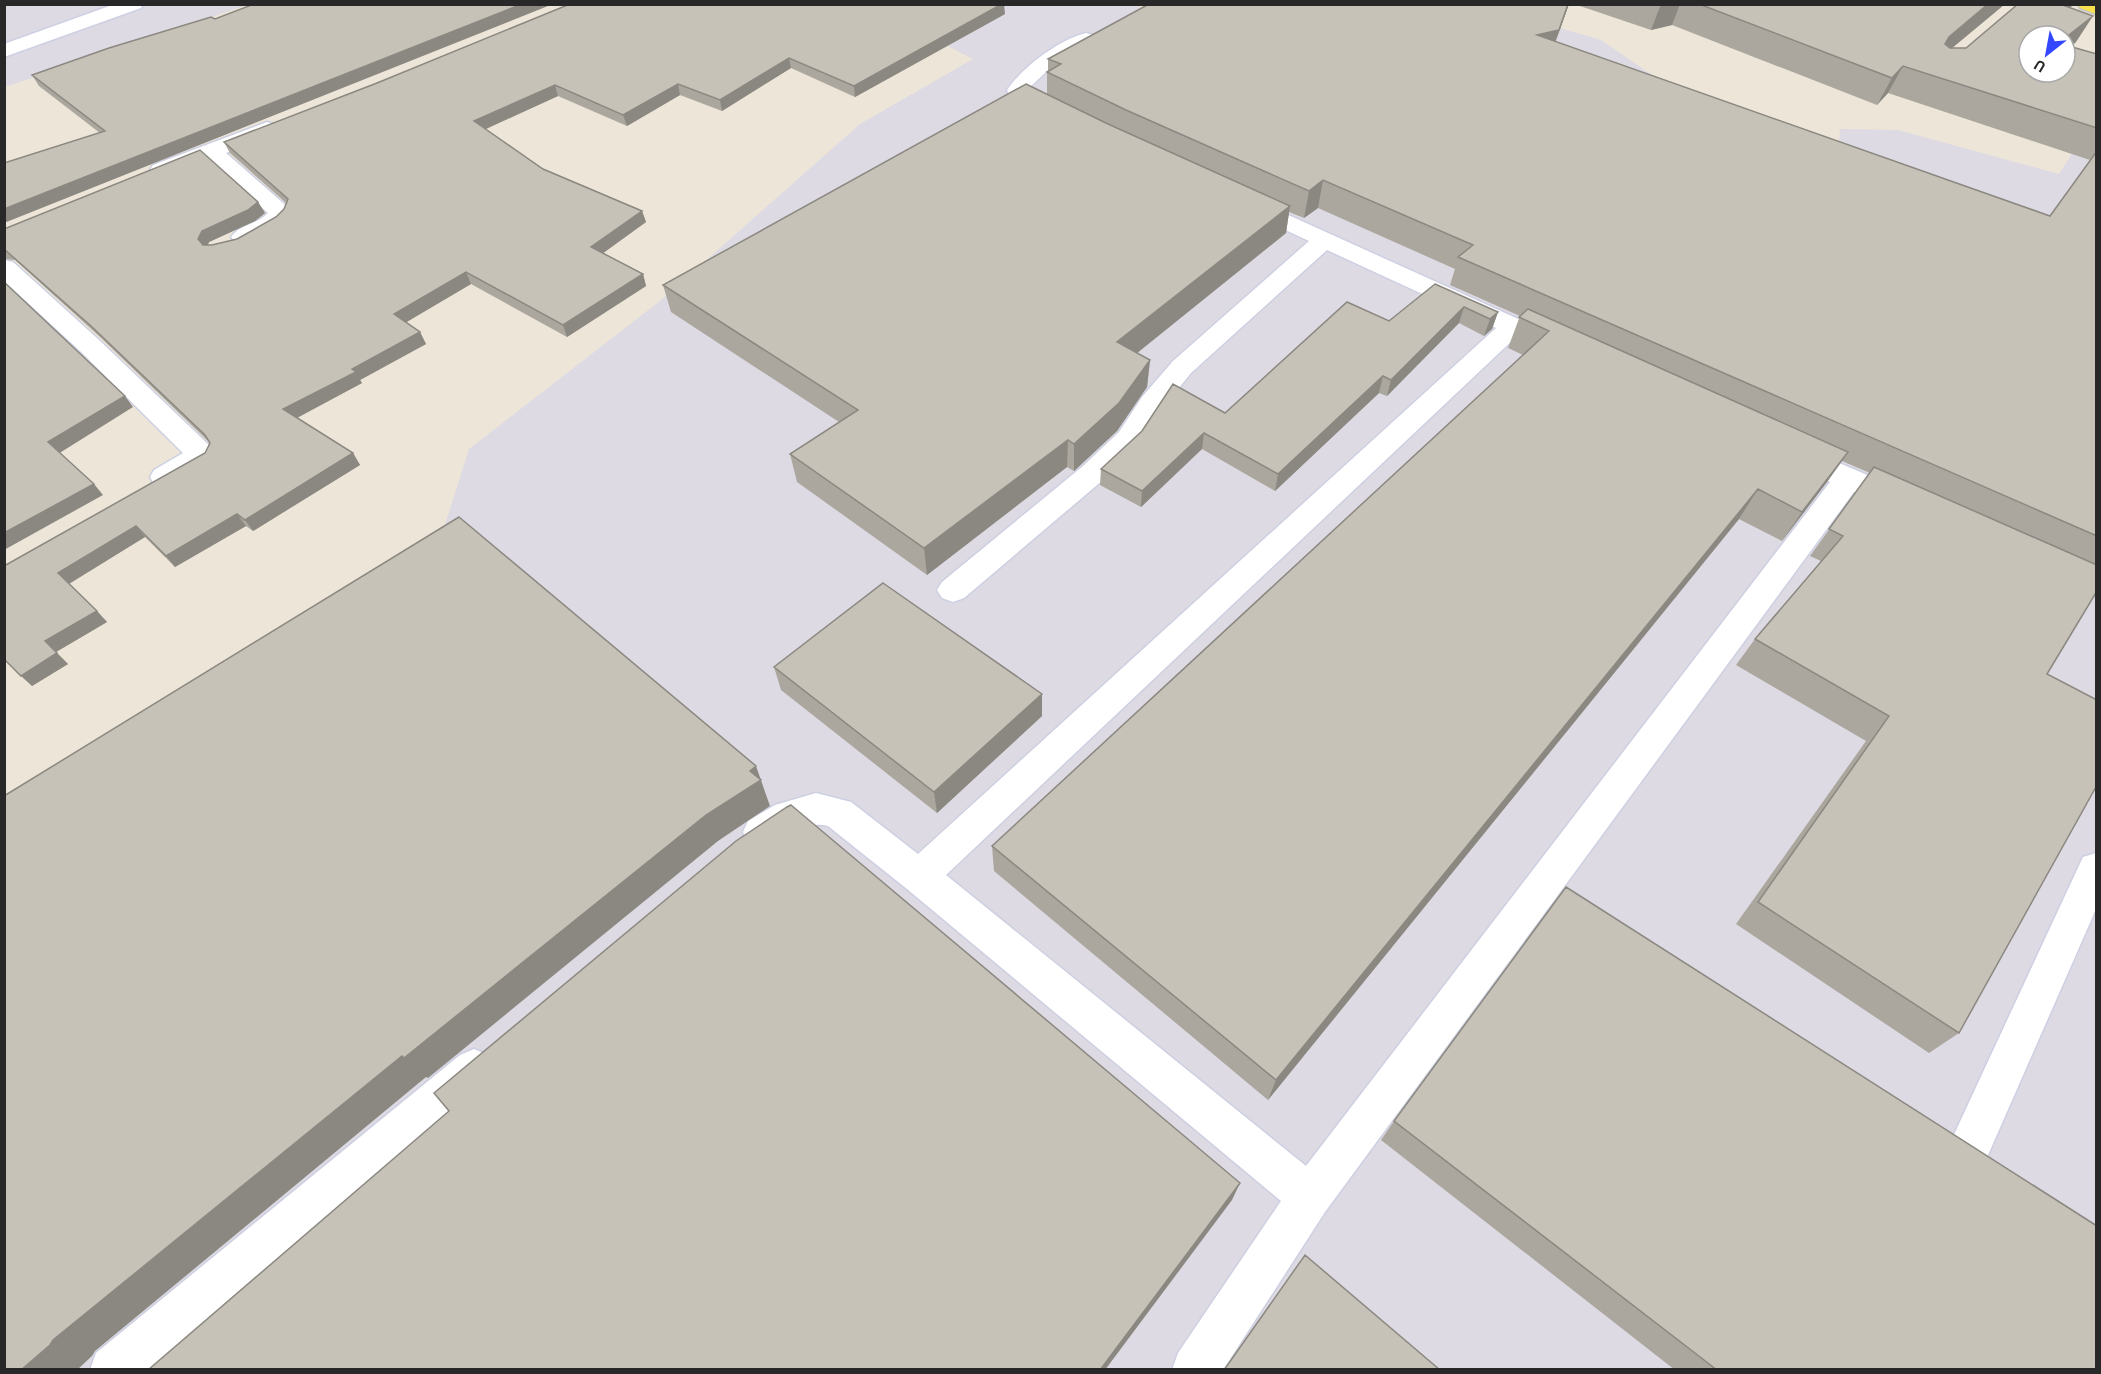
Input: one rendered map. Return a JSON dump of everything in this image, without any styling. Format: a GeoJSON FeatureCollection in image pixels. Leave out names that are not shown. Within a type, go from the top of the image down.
{"type":"FeatureCollection","features":[{"type":"Feature","properties":{"kind":"main road"},"geometry":{"type":"LineString","coordinates":[[2087,4],[2097,8]]}},
{"type":"Feature","properties":{"kind":"street"},"geometry":{"type":"LineString","coordinates":[[4,51],[134,4]]}},
{"type":"Feature","properties":{"kind":"street"},"geometry":{"type":"LineString","coordinates":[[1074,124],[1026,101],[1020,97],[1017,90],[1022,81],[1057,56],[1110,27]]}},
{"type":"Feature","properties":{"kind":"street"},"geometry":{"type":"LineString","coordinates":[[144,177],[287,121]]}},
{"type":"Feature","properties":{"kind":"street"},"geometry":{"type":"LineString","coordinates":[[211,151],[280,211],[279,217],[274,222],[228,245]]}},
{"type":"Feature","properties":{"kind":"street"},"geometry":{"type":"LineString","coordinates":[[1220,192],[1578,356]]}},
{"type":"Feature","properties":{"kind":"street"},"geometry":{"type":"LineString","coordinates":[[953,590],[1093,473],[1129,439],[1152,403],[1182,367],[1325,239]]}},
{"type":"Feature","properties":{"kind":"street"},"geometry":{"type":"LineString","coordinates":[[4,267],[89,345],[202,455],[139,490]]}},
{"type":"Feature","properties":{"kind":"street"},"geometry":{"type":"LineString","coordinates":[[920,877],[961,836],[1513,326]]}},
{"type":"Feature","properties":{"kind":"street"},"geometry":{"type":"LineString","coordinates":[[1773,445],[1931,515]]}},
{"type":"Feature","properties":{"kind":"street"},"geometry":{"type":"LineString","coordinates":[[1195,1370],[1310,1197],[1848,479]]}},
{"type":"Feature","properties":{"kind":"street"},"geometry":{"type":"LineString","coordinates":[[732,854],[788,816],[816,808],[838,813],[920,877],[1310,1197]]}},
{"type":"Feature","properties":{"kind":"street"},"geometry":{"type":"LineString","coordinates":[[1966,1156],[2097,869]]}},
{"type":"Feature","properties":{"kind":"street"},"geometry":{"type":"LineString","coordinates":[[113,1370],[505,1044]]}},
{"type":"Feature","properties":{"kind":"shaded area"},"geometry":{"type":"Polygon","coordinates":[[[896,4],[1135,4],[1143,10],[1161,4],[1488,7],[1601,40],[1687,99],[1838,154],[1840,129],[1898,130],[2059,174],[2096,116],[2096,1369],[5,1370],[430,572],[469,449],[660,301],[860,124],[973,59],[881,12],[896,4]]]}},
{"type":"Feature","properties":{"kind":"shaded area"},"geometry":{"type":"Polygon","coordinates":[[[4,5],[247,5],[5,87],[4,5]]]}},
{"type":"Feature","properties":{"kind":"building"},"geometry":{"type":"Polygon","coordinates":[[[254,4],[522,4],[4,209],[4,163],[105,131],[32,75],[109,48],[211,17],[215,19],[254,4]]]}},
{"type":"Feature","properties":{"kind":"building"},"geometry":{"type":"Polygon","coordinates":[[[570,4],[1002,4],[854,86],[789,58],[720,100],[678,84],[623,115],[555,85],[474,121],[543,169],[642,211],[591,247],[643,274],[563,325],[466,272],[394,314],[420,332],[352,369],[356,372],[283,409],[353,453],[245,520],[237,514],[166,556],[136,526],[58,573],[97,611],[45,641],[57,653],[21,676],[4,659],[4,566],[205,453],[210,443],[205,435],[91,326],[4,249],[4,229],[200,150],[258,202],[248,210],[202,231],[198,239],[203,245],[212,245],[237,239],[276,217],[284,209],[288,199],[224,142],[377,83],[570,4]]]}},
{"type":"Feature","properties":{"kind":"building"},"geometry":{"type":"Polygon","coordinates":[[[1149,4],[1568,4],[1559,30],[1537,35],[2050,216],[2097,151],[2097,536],[1458,257],[1473,245],[1323,180],[1309,191],[1126,110],[1047,72],[1061,64],[1048,59],[1149,4]]]}},
{"type":"Feature","properties":{"kind":"building"},"geometry":{"type":"Polygon","coordinates":[[[1699,4],[1988,4],[1949,37],[1945,44],[1950,48],[1966,48],[2018,4],[2060,4],[2093,16],[2077,29],[2077,24],[2017,24],[2017,84],[2077,84],[2077,48],[2097,54],[2097,128],[1903,66],[1892,78],[1699,4]]]}},
{"type":"Feature","properties":{"kind":"building"},"geometry":{"type":"Polygon","coordinates":[[[1026,84],[1108,124],[1290,206],[1117,342],[1150,360],[1119,403],[1074,444],[1068,440],[924,548],[790,454],[858,410],[663,285],[1026,84]]]}},
{"type":"Feature","properties":{"kind":"building"},"geometry":{"type":"Polygon","coordinates":[[[4,282],[125,396],[48,442],[94,484],[4,533],[4,282]]]}},
{"type":"Feature","properties":{"kind":"building"},"geometry":{"type":"Polygon","coordinates":[[[1435,284],[1498,312],[1490,319],[1464,307],[1391,380],[1383,376],[1278,474],[1204,433],[1142,491],[1101,469],[1142,431],[1173,384],[1225,413],[1347,302],[1389,321],[1435,284]]]}},
{"type":"Feature","properties":{"kind":"building"},"geometry":{"type":"Polygon","coordinates":[[[1528,309],[1848,452],[1802,512],[1758,489],[1276,1080],[992,846],[1549,331],[1519,317],[1528,309]]]}},
{"type":"Feature","properties":{"kind":"building"},"geometry":{"type":"Polygon","coordinates":[[[1874,467],[2097,565],[2097,591],[2047,674],[2097,700],[2097,785],[1959,1033],[1758,902],[1889,716],[1755,639],[1843,536],[1829,529],[1874,467]]]}},
{"type":"Feature","properties":{"kind":"building"},"geometry":{"type":"Polygon","coordinates":[[[459,517],[756,766],[750,771],[761,780],[706,815],[404,1058],[402,1056],[53,1340],[21,1370],[4,1370],[4,796],[459,517]]]}},
{"type":"Feature","properties":{"kind":"building"},"geometry":{"type":"Polygon","coordinates":[[[883,583],[1042,694],[934,792],[774,667],[883,583]]]}},
{"type":"Feature","properties":{"kind":"building"},"geometry":{"type":"Polygon","coordinates":[[[791,805],[1240,1183],[1100,1370],[148,1370],[449,1111],[434,1093],[736,841],[791,805]]]}},
{"type":"Feature","properties":{"kind":"building"},"geometry":{"type":"Polygon","coordinates":[[[1566,887],[2097,1226],[2097,1370],[1717,1370],[1394,1121],[1566,887]]]}},
{"type":"Feature","properties":{"kind":"building"},"geometry":{"type":"Polygon","coordinates":[[[1305,1255],[1440,1370],[1224,1370],[1305,1255]]]}}]}
